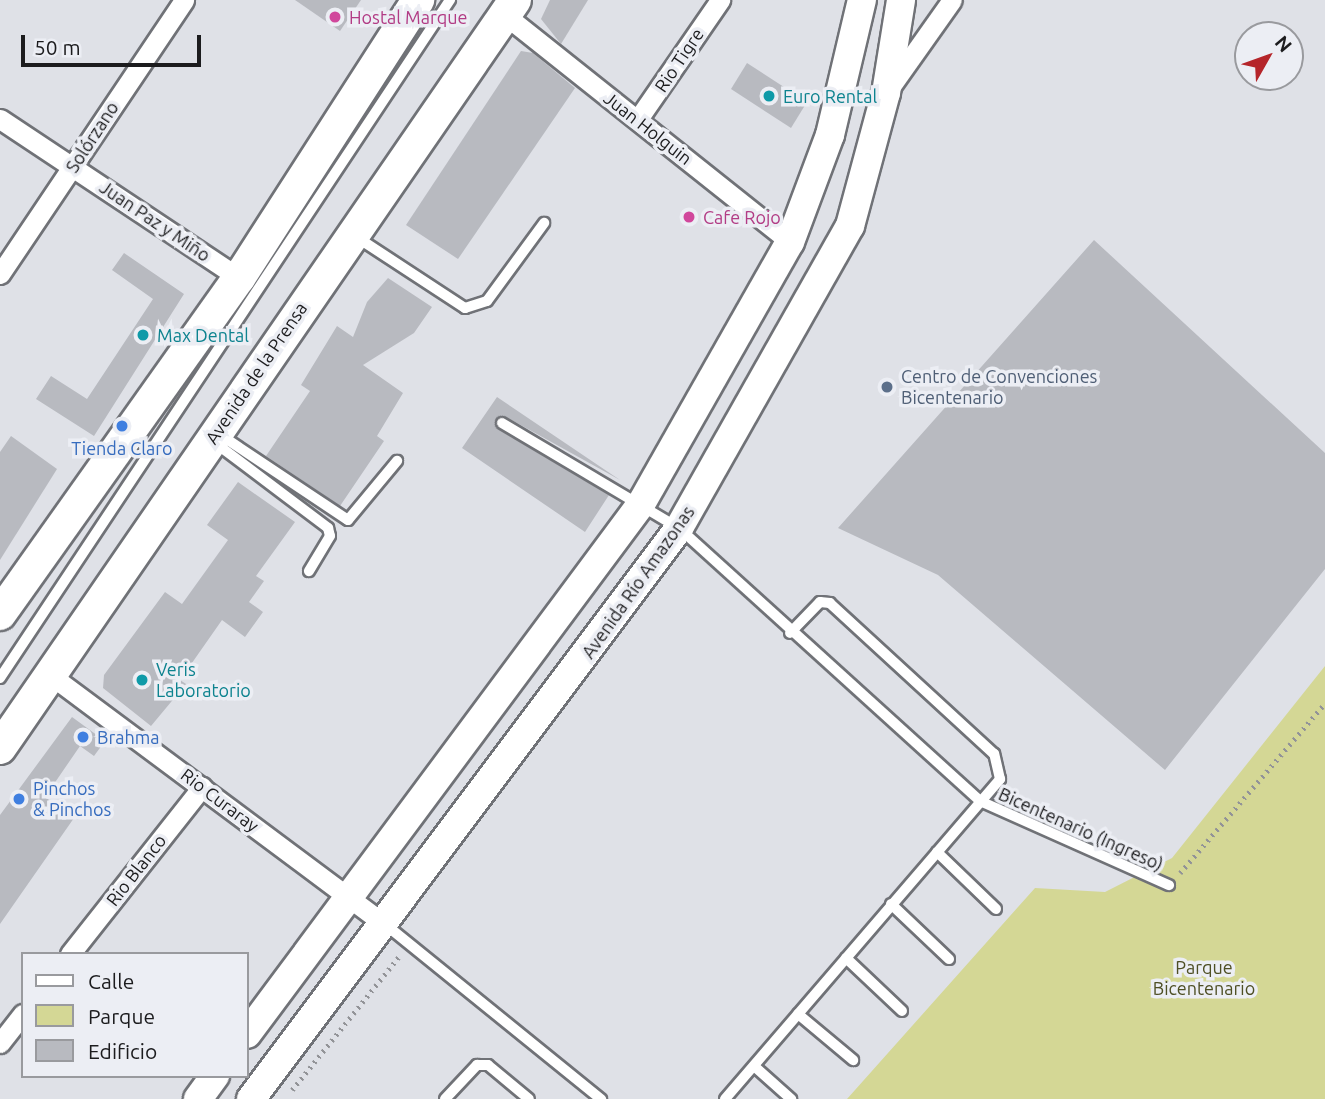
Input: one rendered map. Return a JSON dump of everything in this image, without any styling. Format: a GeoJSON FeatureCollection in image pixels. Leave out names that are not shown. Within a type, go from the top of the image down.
{"type":"FeatureCollection","features":[{"type":"Feature","properties":{"kind":"main road"},"geometry":{"type":"LineString","coordinates":[[0,614],[239,278],[418,0]]}},
{"type":"Feature","properties":{"kind":"main road"},"geometry":{"type":"LineString","coordinates":[[248,1033],[641,503],[790,242],[830,135],[862,0]]}},
{"type":"Feature","properties":{"kind":"main road","name":"Avenida Río Amazonas"},"geometry":{"type":"LineString","coordinates":[[251,1099],[386,925],[679,528],[849,226],[886,93],[901,0]]}},
{"type":"Feature","properties":{"kind":"main road","name":"Avenida de la Prensa"},"geometry":{"type":"LineString","coordinates":[[0,748],[53,677],[213,436],[510,8]]}},
{"type":"Feature","properties":{"kind":"main road"},"geometry":{"type":"LineString","coordinates":[[198,1099],[214,1078]]}},
{"type":"Feature","properties":{"kind":"street","name":"Solórzano"},"geometry":{"type":"LineString","coordinates":[[0,274],[184,0]]}},
{"type":"Feature","properties":{"kind":"street","name":"Rio Tigre"},"geometry":{"type":"LineString","coordinates":[[639,119],[720,0]]}},
{"type":"Feature","properties":{"kind":"street"},"geometry":{"type":"LineString","coordinates":[[886,93],[952,0]]}},
{"type":"Feature","properties":{"kind":"street","name":"Juan Holguin"},"geometry":{"type":"LineString","coordinates":[[510,8],[639,119],[790,242]]}},
{"type":"Feature","properties":{"kind":"street","name":"Juan Paz y Miño"},"geometry":{"type":"LineString","coordinates":[[0,119],[239,278]]}},
{"type":"Feature","properties":{"kind":"street","name":"Rio Curaray"},"geometry":{"type":"LineString","coordinates":[[53,677],[386,925]]}},
{"type":"Feature","properties":{"kind":"street","name":"Rio Blanco"},"geometry":{"type":"LineString","coordinates":[[72,952],[202,787]]}},
{"type":"Feature","properties":{"kind":"street"},"geometry":{"type":"LineString","coordinates":[[0,1043],[21,1017]]}},
{"type":"Feature","properties":{"kind":"lane"},"geometry":{"type":"LineString","coordinates":[[0,678],[450,0]]}},
{"type":"Feature","properties":{"kind":"lane"},"geometry":{"type":"LineString","coordinates":[[352,233],[465,308],[487,301],[544,223]]}},
{"type":"Feature","properties":{"kind":"lane","name":"Bicentenario (Ingreso)"},"geometry":{"type":"LineString","coordinates":[[502,422],[679,528],[790,633],[980,801],[1169,885]]}},
{"type":"Feature","properties":{"kind":"lane"},"geometry":{"type":"LineString","coordinates":[[213,436],[348,520],[397,461]]}},
{"type":"Feature","properties":{"kind":"lane"},"geometry":{"type":"LineString","coordinates":[[213,436],[328,528],[330,536],[309,571]]}},
{"type":"Feature","properties":{"kind":"lane"},"geometry":{"type":"LineString","coordinates":[[725,1099],[1000,779],[994,754],[830,603],[820,602],[790,633]]}},
{"type":"Feature","properties":{"kind":"lane"},"geometry":{"type":"LineString","coordinates":[[936,852],[996,909]]}},
{"type":"Feature","properties":{"kind":"lane"},"geometry":{"type":"LineString","coordinates":[[891,904],[949,959]]}},
{"type":"Feature","properties":{"kind":"lane"},"geometry":{"type":"LineString","coordinates":[[386,925],[601,1099]]}},
{"type":"Feature","properties":{"kind":"lane"},"geometry":{"type":"LineString","coordinates":[[846,958],[902,1011]]}},
{"type":"Feature","properties":{"kind":"lane"},"geometry":{"type":"LineString","coordinates":[[798,1014],[853,1060]]}},
{"type":"Feature","properties":{"kind":"lane"},"geometry":{"type":"LineString","coordinates":[[445,1099],[477,1065],[488,1065],[529,1099]]}},
{"type":"Feature","properties":{"kind":"lane"},"geometry":{"type":"LineString","coordinates":[[754,1066],[790,1099]]}},
{"type":"Feature","properties":{"kind":"path"},"geometry":{"type":"LineString","coordinates":[[1169,885],[1325,703]]}},
{"type":"Feature","properties":{"kind":"green space","name":"Parque Bicentenario"},"geometry":{"type":"Polygon","coordinates":[[[1325,666],[1325,1099],[847,1099],[1035,888],[1105,892],[1172,858],[1325,666]]]}},
{"type":"Feature","properties":{"kind":"building","name":"Hostal Marque"},"geometry":{"type":"Polygon","coordinates":[[[295,0],[361,0],[340,31],[295,0]]]}},
{"type":"Feature","properties":{"kind":"building"},"geometry":{"type":"Polygon","coordinates":[[[550,0],[588,0],[561,44],[541,19],[550,0]]]}},
{"type":"Feature","properties":{"kind":"building"},"geometry":{"type":"Polygon","coordinates":[[[521,51],[533,53],[575,88],[458,259],[406,225],[521,51]]]}},
{"type":"Feature","properties":{"kind":"building","name":"Euro Rental"},"geometry":{"type":"Polygon","coordinates":[[[747,63],[807,102],[791,128],[731,89],[747,63]]]}},
{"type":"Feature","properties":{"kind":"building"},"geometry":{"type":"Polygon","coordinates":[[[1094,240],[1325,453],[1325,569],[1165,770],[938,575],[838,528],[1094,240]]]}},
{"type":"Feature","properties":{"kind":"building"},"geometry":{"type":"Polygon","coordinates":[[[124,253],[184,294],[94,436],[36,399],[51,376],[87,399],[153,299],[112,270],[124,253]]]}},
{"type":"Feature","properties":{"kind":"building"},"geometry":{"type":"Polygon","coordinates":[[[388,278],[432,307],[414,333],[363,365],[403,393],[377,436],[384,441],[340,506],[266,456],[310,391],[301,385],[337,326],[353,337],[367,302],[388,278]]]}},
{"type":"Feature","properties":{"kind":"building"},"geometry":{"type":"Polygon","coordinates":[[[497,397],[620,480],[506,417],[496,419],[498,429],[609,495],[585,532],[462,448],[497,397]]]}},
{"type":"Feature","properties":{"kind":"building"},"geometry":{"type":"Polygon","coordinates":[[[11,436],[57,469],[0,560],[0,452],[11,436]]]}},
{"type":"Feature","properties":{"kind":"building"},"geometry":{"type":"Polygon","coordinates":[[[238,482],[295,522],[256,576],[264,581],[249,602],[263,612],[245,637],[222,620],[180,680],[186,684],[151,726],[103,688],[104,675],[165,592],[182,604],[228,540],[207,525],[238,482]]]}},
{"type":"Feature","properties":{"kind":"building"},"geometry":{"type":"Polygon","coordinates":[[[72,717],[105,741],[94,756],[80,746],[45,797],[74,818],[0,924],[0,815],[72,717]]]}},
{"type":"Feature","properties":{"kind":"place","name":"Hostal Marque"},"geometry":{"type":"Point","coordinates":[335,17]}},
{"type":"Feature","properties":{"kind":"place","name":"Euro Rental"},"geometry":{"type":"Point","coordinates":[769,96]}},
{"type":"Feature","properties":{"kind":"place","name":"Cafe Rojo"},"geometry":{"type":"Point","coordinates":[689,217]}},
{"type":"Feature","properties":{"kind":"place","name":"Max Dental"},"geometry":{"type":"Point","coordinates":[143,335]}},
{"type":"Feature","properties":{"kind":"place","name":"Centro de Convenciones Bicentenario"},"geometry":{"type":"Point","coordinates":[887,387]}},
{"type":"Feature","properties":{"kind":"place","name":"Tienda Claro"},"geometry":{"type":"Point","coordinates":[122,426]}},
{"type":"Feature","properties":{"kind":"place","name":"Veris Laboratorio"},"geometry":{"type":"Point","coordinates":[142,680]}},
{"type":"Feature","properties":{"kind":"place","name":"Brahma"},"geometry":{"type":"Point","coordinates":[83,737]}},
{"type":"Feature","properties":{"kind":"place","name":"Pinchos & Pinchos"},"geometry":{"type":"Point","coordinates":[19,799]}}]}
